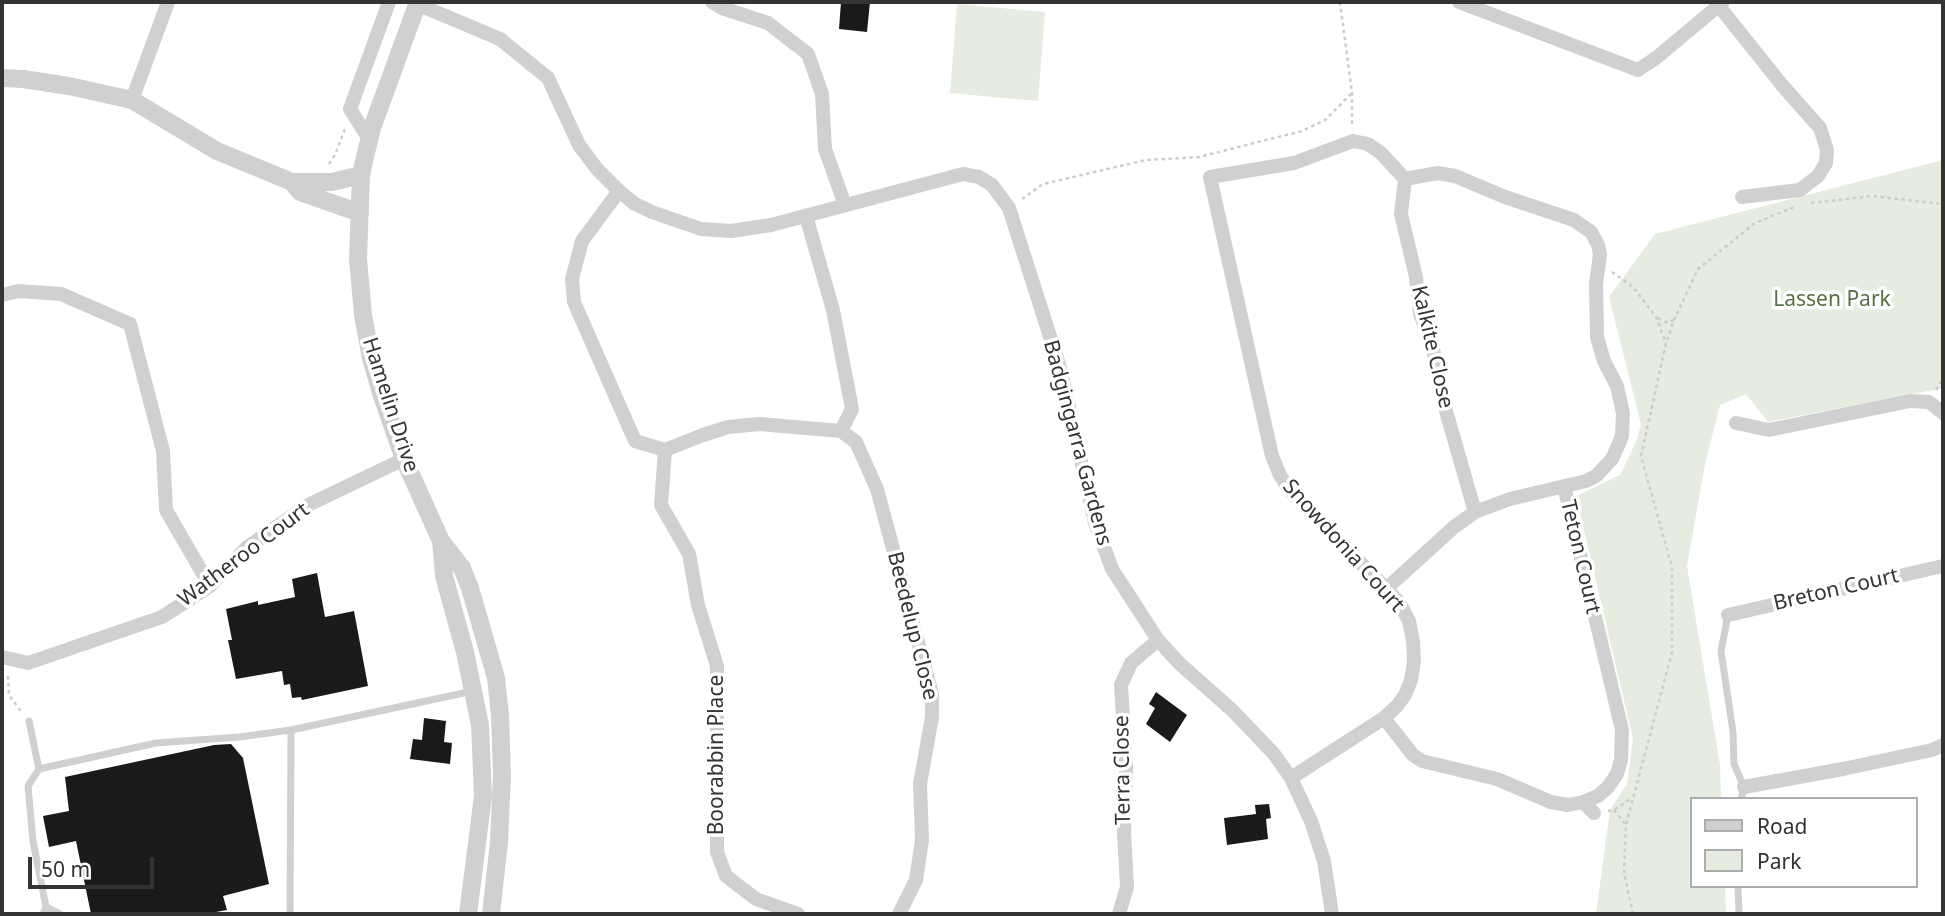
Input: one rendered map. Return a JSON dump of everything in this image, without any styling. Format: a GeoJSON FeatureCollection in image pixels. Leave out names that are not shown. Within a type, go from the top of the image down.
{"type":"FeatureCollection","features":[{"type":"Feature","properties":{"kind":"street"},"geometry":{"type":"LineString","coordinates":[[132,100],[169,2]]}},
{"type":"Feature","properties":{"kind":"street"},"geometry":{"type":"LineString","coordinates":[[369,139],[349,109],[389,2]]}},
{"type":"Feature","properties":{"kind":"street"},"geometry":{"type":"LineString","coordinates":[[712,2],[722,8],[768,23],[808,54],[822,94],[825,149],[845,205]]}},
{"type":"Feature","properties":{"kind":"street"},"geometry":{"type":"LineString","coordinates":[[1458,2],[1638,70],[1721,3],[1782,85],[1820,128],[1827,150],[1826,163],[1818,176],[1800,190],[1742,197]]}},
{"type":"Feature","properties":{"kind":"street","name":"Hamelin Drive"},"geometry":{"type":"LineString","coordinates":[[418,3],[369,139],[361,175],[358,258],[363,315],[371,358],[404,459],[441,541],[462,568],[490,656],[500,715],[502,776],[499,842],[491,914]]}},
{"type":"Feature","properties":{"kind":"street","name":"Badgingarra Gardens"},"geometry":{"type":"LineString","coordinates":[[418,3],[500,39],[548,78],[579,145],[597,169],[619,191],[635,204],[652,212],[701,229],[716,232],[745,230],[963,174],[979,177],[992,185],[1009,208],[1061,371],[1095,523],[1112,569],[1158,640],[1178,663],[1233,711],[1266,745],[1291,778],[1311,821],[1324,861],[1332,914]]}},
{"type":"Feature","properties":{"kind":"street"},"geometry":{"type":"LineString","coordinates":[[2,78],[69,86],[132,100],[217,151],[292,182],[332,182],[361,175]]}},
{"type":"Feature","properties":{"kind":"street"},"geometry":{"type":"LineString","coordinates":[[1353,141],[1368,144],[1381,152],[1405,179],[1438,173],[1455,176],[1505,197],[1583,224],[1595,237],[1598,245],[1597,337],[1621,400],[1623,424],[1617,448],[1604,469],[1586,481],[1510,499],[1475,512],[1454,527],[1387,588]]}},
{"type":"Feature","properties":{"kind":"street","name":"Snowdonia Court"},"geometry":{"type":"LineString","coordinates":[[1291,778],[1384,718],[1405,695],[1414,661],[1409,621],[1399,602],[1387,588],[1289,490],[1280,475],[1272,457],[1210,177],[1294,163],[1353,141]]}},
{"type":"Feature","properties":{"kind":"street","name":"Kalkite Close"},"geometry":{"type":"LineString","coordinates":[[1405,179],[1401,214],[1416,277],[1420,314],[1434,353],[1444,404],[1475,512]]}},
{"type":"Feature","properties":{"kind":"street"},"geometry":{"type":"LineString","coordinates":[[292,182],[300,192],[360,213]]}},
{"type":"Feature","properties":{"kind":"street"},"geometry":{"type":"LineString","coordinates":[[619,191],[582,241],[572,279],[574,302],[635,441],[665,450],[728,427],[759,424],[841,431],[852,409],[833,310],[806,216]]}},
{"type":"Feature","properties":{"kind":"street"},"geometry":{"type":"LineString","coordinates":[[2,295],[18,291],[61,294],[130,324],[163,451],[166,510],[210,586]]}},
{"type":"Feature","properties":{"kind":"street"},"geometry":{"type":"LineString","coordinates":[[1736,423],[1769,430],[1910,401],[1929,402],[1943,413]]}},
{"type":"Feature","properties":{"kind":"street","name":"Beedelup Close"},"geometry":{"type":"LineString","coordinates":[[841,431],[856,442],[877,489],[932,694],[932,718],[920,784],[922,841],[916,880],[899,914]]}},
{"type":"Feature","properties":{"kind":"street","name":"Boorabbin Place"},"geometry":{"type":"LineString","coordinates":[[665,450],[661,505],[689,554],[698,606],[717,666],[717,852],[726,876],[756,898],[798,914]]}},
{"type":"Feature","properties":{"kind":"street","name":"Watheroo Court"},"geometry":{"type":"LineString","coordinates":[[2,657],[29,663],[162,617],[210,586],[246,548],[308,505],[404,459]]}},
{"type":"Feature","properties":{"kind":"street","name":"Teton Court"},"geometry":{"type":"LineString","coordinates":[[1564,486],[1622,730],[1623,747],[1617,774],[1588,808]]}},
{"type":"Feature","properties":{"kind":"street","name":"Hamelin Drive"},"geometry":{"type":"LineString","coordinates":[[441,541],[444,576],[474,691],[480,725],[483,796],[468,914]]}},
{"type":"Feature","properties":{"kind":"street","name":"Breton Court"},"geometry":{"type":"LineString","coordinates":[[1728,615],[1943,566]]}},
{"type":"Feature","properties":{"kind":"street","name":"Terra Close"},"geometry":{"type":"LineString","coordinates":[[1119,914],[1127,887],[1124,832],[1126,768],[1121,685],[1131,663],[1158,640]]}},
{"type":"Feature","properties":{"kind":"street"},"geometry":{"type":"LineString","coordinates":[[1384,718],[1413,755],[1422,761],[1497,779],[1551,802],[1588,808]]}},
{"type":"Feature","properties":{"kind":"street"},"geometry":{"type":"LineString","coordinates":[[1742,793],[1932,750],[1943,745]]}},
{"type":"Feature","properties":{"kind":"lane"},"geometry":{"type":"LineString","coordinates":[[1728,615],[1721,651],[1733,732],[1734,764],[1742,793]]}},
{"type":"Feature","properties":{"kind":"lane"},"geometry":{"type":"LineString","coordinates":[[60,914],[45,911],[33,841],[28,786],[39,769],[156,743],[291,730],[474,691]]}},
{"type":"Feature","properties":{"kind":"lane"},"geometry":{"type":"LineString","coordinates":[[29,721],[39,769]]}},
{"type":"Feature","properties":{"kind":"lane"},"geometry":{"type":"LineString","coordinates":[[290,914],[291,730]]}},
{"type":"Feature","properties":{"kind":"lane"},"geometry":{"type":"LineString","coordinates":[[1738,888],[1739,914]]}},
{"type":"Feature","properties":{"kind":"path"},"geometry":{"type":"LineString","coordinates":[[1340,2],[1352,93],[1353,141]]}},
{"type":"Feature","properties":{"kind":"path"},"geometry":{"type":"LineString","coordinates":[[1009,208],[1043,184],[1146,160],[1199,157],[1302,131],[1325,120],[1352,93]]}},
{"type":"Feature","properties":{"kind":"path"},"geometry":{"type":"LineString","coordinates":[[1633,914],[1624,872],[1626,825],[1672,652],[1672,567],[1640,456],[1666,343],[1674,320],[1699,270],[1755,223],[1803,203],[1872,196],[1943,204]]}},
{"type":"Feature","properties":{"kind":"path"},"geometry":{"type":"LineString","coordinates":[[1598,267],[1633,286],[1656,317],[1666,343]]}},
{"type":"Feature","properties":{"kind":"path"},"geometry":{"type":"LineString","coordinates":[[1656,317],[1666,322],[1674,320]]}},
{"type":"Feature","properties":{"kind":"path"},"geometry":{"type":"LineString","coordinates":[[2,657],[8,675],[9,695],[29,721]]}},
{"type":"Feature","properties":{"kind":"path"},"geometry":{"type":"LineString","coordinates":[[1588,808],[1614,810],[1632,799]]}},
{"type":"Feature","properties":{"kind":"path"},"geometry":{"type":"LineString","coordinates":[[1614,810],[1626,825]]}},
{"type":"Feature","properties":{"kind":"green space"},"geometry":{"type":"Polygon","coordinates":[[[957,4],[1045,12],[1038,101],[950,93],[957,4]]]}},
{"type":"Feature","properties":{"kind":"green space","name":"Lassen Park"},"geometry":{"type":"Polygon","coordinates":[[[1943,160],[1943,388],[1768,422],[1746,394],[1720,405],[1705,464],[1687,566],[1720,765],[1721,797],[1689,797],[1689,888],[1725,888],[1726,914],[1596,914],[1610,810],[1627,784],[1633,739],[1576,496],[1620,475],[1637,440],[1641,424],[1609,297],[1655,234],[1943,160]]]}},
{"type":"Feature","properties":{"kind":"building"},"geometry":{"type":"Polygon","coordinates":[[[841,2],[870,2],[867,32],[839,29],[841,2]]]}},
{"type":"Feature","properties":{"kind":"building"},"geometry":{"type":"Polygon","coordinates":[[[317,573],[325,617],[354,611],[368,686],[302,700],[301,697],[292,698],[290,684],[284,685],[282,671],[236,679],[228,640],[232,640],[226,609],[258,601],[258,605],[295,597],[292,579],[317,573]]]}},
{"type":"Feature","properties":{"kind":"building"},"geometry":{"type":"Polygon","coordinates":[[[1156,692],[1187,715],[1170,742],[1146,724],[1155,708],[1149,704],[1156,692]]]}},
{"type":"Feature","properties":{"kind":"building"},"geometry":{"type":"Polygon","coordinates":[[[424,718],[446,721],[444,742],[452,743],[450,764],[410,759],[413,739],[422,740],[424,718]]]}},
{"type":"Feature","properties":{"kind":"building"},"geometry":{"type":"Polygon","coordinates":[[[231,744],[243,758],[269,884],[223,896],[227,910],[205,914],[91,914],[76,841],[49,847],[43,816],[69,811],[65,777],[214,745],[231,744]]]}},
{"type":"Feature","properties":{"kind":"building"},"geometry":{"type":"Polygon","coordinates":[[[1269,804],[1271,818],[1266,819],[1268,839],[1227,845],[1224,818],[1256,814],[1255,805],[1269,804]]]}}]}
